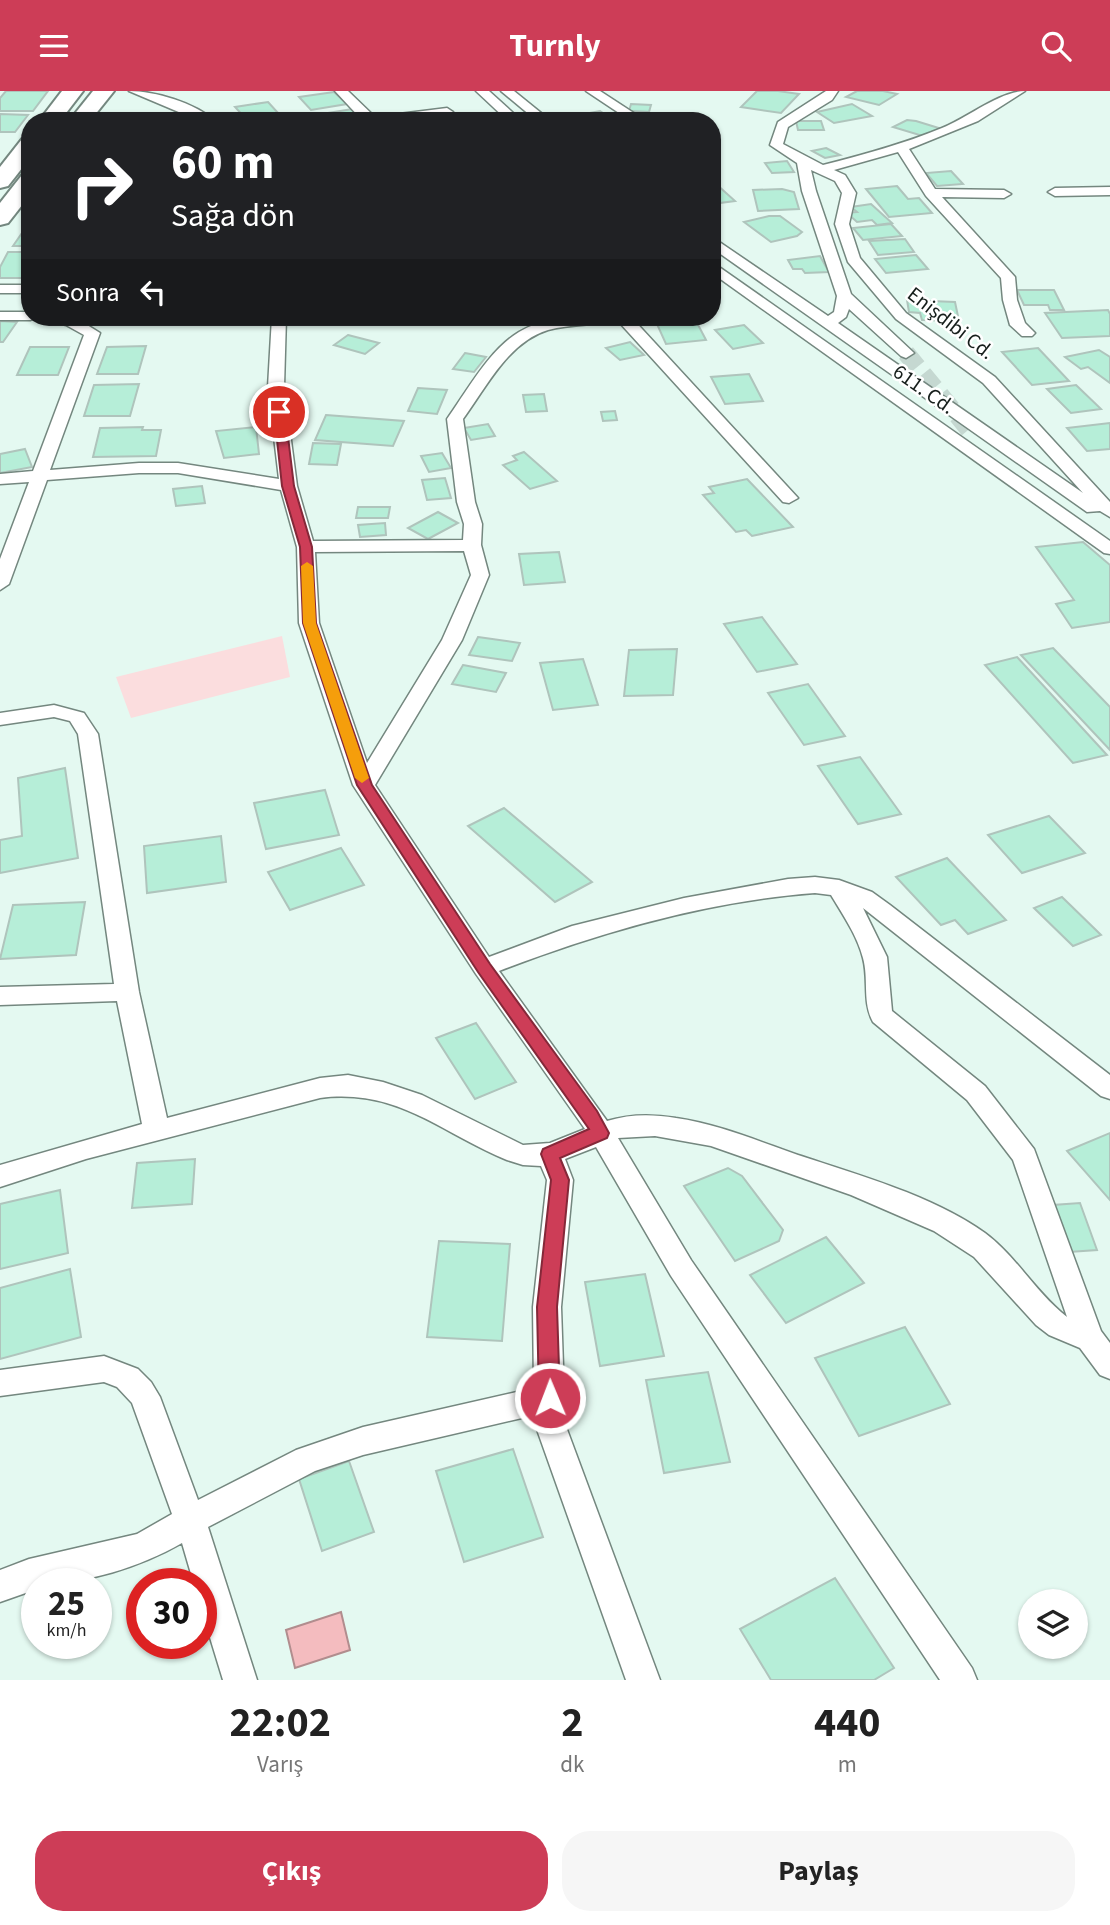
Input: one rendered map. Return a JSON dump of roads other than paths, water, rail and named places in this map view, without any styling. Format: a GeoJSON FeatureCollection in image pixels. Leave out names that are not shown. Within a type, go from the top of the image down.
{"type":"FeatureCollection","features":[{"type":"Feature","properties":{"kind":"highway"},"geometry":{"type":"LineString","coordinates":[[55,112],[72,91]]}},
{"type":"Feature","properties":{"kind":"highway"},"geometry":{"type":"LineString","coordinates":[[86,112],[104,91]]}},
{"type":"Feature","properties":{"kind":"highway"},"geometry":{"type":"LineString","coordinates":[[0,181],[21,155]]}},
{"type":"Feature","properties":{"kind":"highway"},"geometry":{"type":"LineString","coordinates":[[0,218],[21,194]]}},
{"type":"Feature","properties":{"kind":"street"},"geometry":{"type":"LineString","coordinates":[[135,91],[193,112]]}},
{"type":"Feature","properties":{"kind":"street"},"geometry":{"type":"LineString","coordinates":[[341,91],[362,112]]}},
{"type":"Feature","properties":{"kind":"street"},"geometry":{"type":"LineString","coordinates":[[482,91],[506,112]]}},
{"type":"Feature","properties":{"kind":"street"},"geometry":{"type":"LineString","coordinates":[[507,91],[534,112]]}},
{"type":"Feature","properties":{"kind":"street"},"geometry":{"type":"LineString","coordinates":[[592,91],[626,112]]}},
{"type":"Feature","properties":{"kind":"street","name":"Enişdibi Cd."},"geometry":{"type":"LineString","coordinates":[[832,91],[828,97],[782,125],[776,145],[840,178],[849,194],[842,224],[853,259],[901,316],[989,380],[1110,512]]}},
{"type":"Feature","properties":{"kind":"street"},"geometry":{"type":"LineString","coordinates":[[823,169],[940,135],[992,110],[1019,91]]}},
{"type":"Feature","properties":{"kind":"street"},"geometry":{"type":"LineString","coordinates":[[902,148],[931,193],[1008,277],[1010,300],[1018,325],[1027,333]]}},
{"type":"Feature","properties":{"kind":"street"},"geometry":{"type":"LineString","coordinates":[[803,161],[809,191],[844,296],[841,314],[829,322]]}},
{"type":"Feature","properties":{"kind":"street"},"geometry":{"type":"LineString","coordinates":[[1055,192],[1110,191]]}},
{"type":"Feature","properties":{"kind":"street"},"geometry":{"type":"LineString","coordinates":[[931,193],[1004,194]]}},
{"type":"Feature","properties":{"kind":"street","name":"611. Cd."},"geometry":{"type":"LineString","coordinates":[[721,247],[1110,520]]}},
{"type":"Feature","properties":{"kind":"street","name":"611. Cd."},"geometry":{"type":"LineString","coordinates":[[721,272],[1110,549]]}},
{"type":"Feature","properties":{"kind":"street"},"geometry":{"type":"LineString","coordinates":[[0,289],[21,289]]}},
{"type":"Feature","properties":{"kind":"street"},"geometry":{"type":"LineString","coordinates":[[844,296],[906,353]]}},
{"type":"Feature","properties":{"kind":"street"},"geometry":{"type":"LineString","coordinates":[[0,316],[21,316]]}},
{"type":"Feature","properties":{"kind":"street"},"geometry":{"type":"LineString","coordinates":[[0,584],[92,333],[80,326]]}},
{"type":"Feature","properties":{"kind":"street"},"geometry":{"type":"LineString","coordinates":[[279,326],[276,387],[288,486],[306,547],[309,623],[364,785],[484,968],[591,1116],[681,1268],[960,1680]]}},
{"type":"Feature","properties":{"kind":"street"},"geometry":{"type":"LineString","coordinates":[[364,785],[452,640],[480,575],[472,545],[472,524],[455,419],[508,349],[525,334],[553,326]]}},
{"type":"Feature","properties":{"kind":"street"},"geometry":{"type":"LineString","coordinates":[[631,326],[789,498]]}},
{"type":"Feature","properties":{"kind":"street"},"geometry":{"type":"LineString","coordinates":[[970,431],[1027,488]]}},
{"type":"Feature","properties":{"kind":"street"},"geometry":{"type":"LineString","coordinates":[[0,479],[139,468],[178,468],[288,486]]}},
{"type":"Feature","properties":{"kind":"street"},"geometry":{"type":"LineString","coordinates":[[306,547],[472,545]]}},
{"type":"Feature","properties":{"kind":"street"},"geometry":{"type":"LineString","coordinates":[[0,719],[54,711],[77,717],[88,734],[127,992],[157,1131]]}},
{"type":"Feature","properties":{"kind":"street"},"geometry":{"type":"LineString","coordinates":[[484,968],[572,935],[684,907],[788,887],[815,885],[839,888],[864,898],[882,911],[1110,1089]]}},
{"type":"Feature","properties":{"kind":"street"},"geometry":{"type":"LineString","coordinates":[[839,888],[876,958],[879,982],[877,1000],[882,1016],[976,1093],[1025,1156],[1089,1337],[1110,1366]]}},
{"type":"Feature","properties":{"kind":"street"},"geometry":{"type":"LineString","coordinates":[[0,996],[127,992]]}},
{"type":"Feature","properties":{"kind":"street"},"geometry":{"type":"LineString","coordinates":[[0,1176],[86,1149],[320,1088],[350,1085],[382,1092],[441,1114],[524,1155],[550,1154],[600,1133],[628,1125],[692,1129],[857,1186],[964,1234],[988,1251],[1009,1272],[1051,1321],[1065,1331],[1089,1337]]}},
{"type":"Feature","properties":{"kind":"street"},"geometry":{"type":"LineString","coordinates":[[550,1154],[560,1180],[547,1307],[550,1424],[643,1680]]}},
{"type":"Feature","properties":{"kind":"street"},"geometry":{"type":"LineString","coordinates":[[0,1383],[104,1369],[120,1372],[134,1381],[145,1397],[191,1522],[240,1680]]}},
{"type":"Feature","properties":{"kind":"street"},"geometry":{"type":"LineString","coordinates":[[0,1585],[29,1575],[143,1548],[243,1491],[307,1460],[363,1441],[550,1398]]}},
{"type":"Feature","properties":{"kind":"tunnel"},"geometry":{"type":"LineString","coordinates":[[906,353],[970,431]]}}]}
